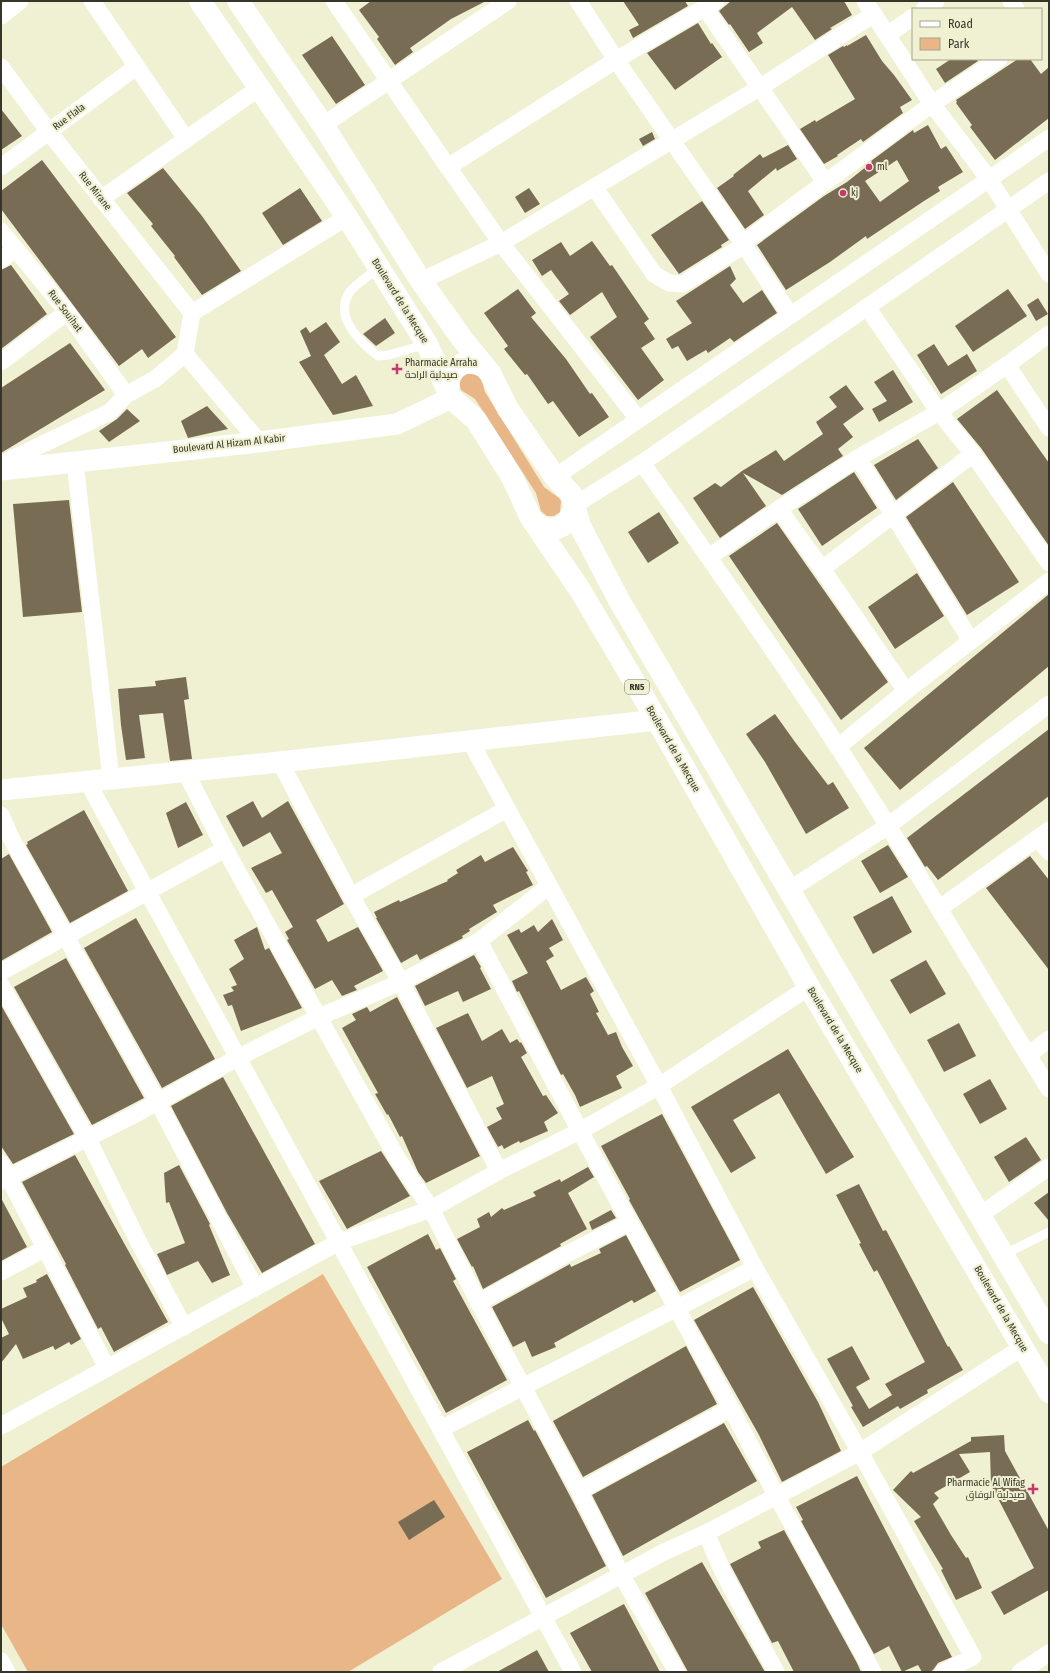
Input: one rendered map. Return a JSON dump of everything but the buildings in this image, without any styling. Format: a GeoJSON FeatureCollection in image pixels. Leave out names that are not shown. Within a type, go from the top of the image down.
{"type":"FeatureCollection","features":[{"type":"Feature","properties":{"kind":"main road","name":"Boulevard de la Mecque"},"geometry":{"type":"LineString","coordinates":[[200,1],[347,217],[427,344],[450,394],[476,420],[512,477],[531,518],[580,590],[657,720],[809,987],[1024,1347],[1049,1392]]}},
{"type":"Feature","properties":{"kind":"main road","name":"RN5"},"geometry":{"type":"LineString","coordinates":[[238,1],[323,125],[421,281],[490,373],[508,409],[555,476],[571,494],[580,526],[591,551],[620,602],[1049,1333]]}},
{"type":"Feature","properties":{"kind":"main road"},"geometry":{"type":"LineString","coordinates":[[450,394],[448,381],[450,374],[455,368],[470,362],[485,367]]}},
{"type":"Feature","properties":{"kind":"main road"},"geometry":{"type":"LineString","coordinates":[[531,518],[542,527],[549,529],[556,528],[563,526],[569,521],[574,508]]}},
{"type":"Feature","properties":{"kind":"street"},"geometry":{"type":"LineString","coordinates":[[1,16],[20,1]]}},
{"type":"Feature","properties":{"kind":"street"},"geometry":{"type":"LineString","coordinates":[[92,1],[186,139]]}},
{"type":"Feature","properties":{"kind":"street"},"geometry":{"type":"LineString","coordinates":[[334,1],[501,243],[638,419]]}},
{"type":"Feature","properties":{"kind":"street"},"geometry":{"type":"LineString","coordinates":[[323,125],[508,1]]}},
{"type":"Feature","properties":{"kind":"street"},"geometry":{"type":"LineString","coordinates":[[578,1],[616,60],[744,244],[790,315]]}},
{"type":"Feature","properties":{"kind":"street"},"geometry":{"type":"LineString","coordinates":[[926,8],[936,1]]}},
{"type":"Feature","properties":{"kind":"street"},"geometry":{"type":"LineString","coordinates":[[448,167],[616,60],[710,5],[759,88],[825,182]]}},
{"type":"Feature","properties":{"kind":"street"},"geometry":{"type":"LineString","coordinates":[[421,281],[501,243],[759,88],[870,7],[932,104],[989,179],[1049,274]]}},
{"type":"Feature","properties":{"kind":"street"},"geometry":{"type":"LineString","coordinates":[[887,35],[912,18]]}},
{"type":"Feature","properties":{"kind":"street"},"geometry":{"type":"LineString","coordinates":[[594,188],[654,274],[669,283],[683,284],[744,244],[825,182],[932,104],[998,60]]}},
{"type":"Feature","properties":{"kind":"street","name":"Rue Mirane"},"geometry":{"type":"LineString","coordinates":[[1,67],[49,132],[192,313]]}},
{"type":"Feature","properties":{"kind":"street","name":"Rue Flala"},"geometry":{"type":"LineString","coordinates":[[1,167],[136,67]]}},
{"type":"Feature","properties":{"kind":"street"},"geometry":{"type":"LineString","coordinates":[[101,198],[259,88]]}},
{"type":"Feature","properties":{"kind":"street"},"geometry":{"type":"LineString","coordinates":[[555,476],[1049,138]]}},
{"type":"Feature","properties":{"kind":"street"},"geometry":{"type":"LineString","coordinates":[[574,508],[590,495],[642,463],[1049,181]]}},
{"type":"Feature","properties":{"kind":"street"},"geometry":{"type":"LineString","coordinates":[[1,464],[110,412],[126,395],[156,379],[186,354],[192,313],[347,217]]}},
{"type":"Feature","properties":{"kind":"street","name":"Rue Souihat"},"geometry":{"type":"LineString","coordinates":[[1,231],[67,312],[126,395]]}},
{"type":"Feature","properties":{"kind":"street"},"geometry":{"type":"LineString","coordinates":[[1,260],[15,248]]}},
{"type":"Feature","properties":{"kind":"street"},"geometry":{"type":"LineString","coordinates":[[867,307],[939,412],[973,454],[1049,563]]}},
{"type":"Feature","properties":{"kind":"street"},"geometry":{"type":"LineString","coordinates":[[1,362],[67,312]]}},
{"type":"Feature","properties":{"kind":"street"},"geometry":{"type":"LineString","coordinates":[[708,557],[858,458],[939,412],[1049,334]]}},
{"type":"Feature","properties":{"kind":"street"},"geometry":{"type":"LineString","coordinates":[[186,354],[259,442]]}},
{"type":"Feature","properties":{"kind":"street"},"geometry":{"type":"LineString","coordinates":[[1007,365],[1049,428]]}},
{"type":"Feature","properties":{"kind":"street","name":"Boulevard Al Hizam Al Kabir"},"geometry":{"type":"LineString","coordinates":[[1,470],[259,442],[397,424],[450,394]]}},
{"type":"Feature","properties":{"kind":"street"},"geometry":{"type":"LineString","coordinates":[[822,569],[973,454]]}},
{"type":"Feature","properties":{"kind":"street"},"geometry":{"type":"LineString","coordinates":[[858,458],[971,641]]}},
{"type":"Feature","properties":{"kind":"street"},"geometry":{"type":"LineString","coordinates":[[75,462],[111,779]]}},
{"type":"Feature","properties":{"kind":"street"},"geometry":{"type":"LineString","coordinates":[[642,463],[838,747],[940,908],[1049,1089]]}},
{"type":"Feature","properties":{"kind":"street"},"geometry":{"type":"LineString","coordinates":[[779,509],[906,691]]}},
{"type":"Feature","properties":{"kind":"street"},"geometry":{"type":"LineString","coordinates":[[838,747],[906,691],[1049,581]]}},
{"type":"Feature","properties":{"kind":"street"},"geometry":{"type":"LineString","coordinates":[[789,890],[888,826],[1049,704]]}},
{"type":"Feature","properties":{"kind":"street"},"geometry":{"type":"LineString","coordinates":[[1,790],[280,762],[657,720]]}},
{"type":"Feature","properties":{"kind":"street"},"geometry":{"type":"LineString","coordinates":[[470,741],[659,1086],[755,1268],[860,1452],[973,1657],[943,1672]]}},
{"type":"Feature","properties":{"kind":"street"},"geometry":{"type":"LineString","coordinates":[[280,762],[351,896],[401,982],[499,1171]]}},
{"type":"Feature","properties":{"kind":"street"},"geometry":{"type":"LineString","coordinates":[[185,771],[225,849],[397,1158],[431,1209],[478,1303],[579,1491],[622,1576],[677,1672]]}},
{"type":"Feature","properties":{"kind":"street"},"geometry":{"type":"LineString","coordinates":[[87,781],[441,1429],[542,1618],[573,1672]]}},
{"type":"Feature","properties":{"kind":"street"},"geometry":{"type":"LineString","coordinates":[[351,896],[507,809]]}},
{"type":"Feature","properties":{"kind":"street"},"geometry":{"type":"LineString","coordinates":[[1,815],[11,838],[67,936],[158,1102],[256,1288]]}},
{"type":"Feature","properties":{"kind":"street"},"geometry":{"type":"LineString","coordinates":[[940,908],[1044,834],[1049,852]]}},
{"type":"Feature","properties":{"kind":"street"},"geometry":{"type":"LineString","coordinates":[[1,972],[225,849]]}},
{"type":"Feature","properties":{"kind":"street"},"geometry":{"type":"LineString","coordinates":[[107,1368],[46,1248],[3,1174],[48,1159],[158,1102],[238,1058],[319,1017],[401,982],[479,941],[549,886]]}},
{"type":"Feature","properties":{"kind":"street"},"geometry":{"type":"LineString","coordinates":[[479,941],[580,1131],[731,1408],[776,1495],[873,1672]]}},
{"type":"Feature","properties":{"kind":"street"},"geometry":{"type":"LineString","coordinates":[[1,985],[88,1137],[138,1241],[184,1327]]}},
{"type":"Feature","properties":{"kind":"street"},"geometry":{"type":"LineString","coordinates":[[1,1426],[339,1242],[431,1209],[499,1171],[580,1131],[659,1086],[809,987]]}},
{"type":"Feature","properties":{"kind":"street"},"geometry":{"type":"LineString","coordinates":[[1028,1055],[1049,1039]]}},
{"type":"Feature","properties":{"kind":"street"},"geometry":{"type":"LineString","coordinates":[[980,1216],[1049,1167]]}},
{"type":"Feature","properties":{"kind":"street"},"geometry":{"type":"LineString","coordinates":[[478,1303],[563,1256],[630,1222]]}},
{"type":"Feature","properties":{"kind":"street"},"geometry":{"type":"LineString","coordinates":[[1,1272],[46,1248]]}},
{"type":"Feature","properties":{"kind":"street"},"geometry":{"type":"LineString","coordinates":[[441,1429],[755,1268]]}},
{"type":"Feature","properties":{"kind":"street"},"geometry":{"type":"LineString","coordinates":[[441,1672],[465,1666],[542,1618],[664,1552],[706,1533],[860,1452],[1024,1347]]}},
{"type":"Feature","properties":{"kind":"street"},"geometry":{"type":"LineString","coordinates":[[579,1491],[731,1408]]}},
{"type":"Feature","properties":{"kind":"street"},"geometry":{"type":"LineString","coordinates":[[706,1533],[724,1574],[776,1672]]}},
{"type":"Feature","properties":{"kind":"street"},"geometry":{"type":"LineString","coordinates":[[1020,1672],[1049,1653]]}},
{"type":"Feature","properties":{"kind":"street"},"geometry":{"type":"LineString","coordinates":[[1,1661],[7,1672]]}},
{"type":"Feature","properties":{"kind":"lane"},"geometry":{"type":"LineString","coordinates":[[379,268],[349,292],[343,306],[346,321],[365,346],[378,356],[389,355],[427,344]]}},
{"type":"Feature","properties":{"kind":"lane"},"geometry":{"type":"LineString","coordinates":[[1004,1255],[1049,1232]]}},
{"type":"Feature","properties":{"kind":"green space"},"geometry":{"type":"Polygon","coordinates":[[[470,373],[479,377],[481,380],[485,392],[544,487],[561,501],[560,512],[554,516],[547,516],[541,511],[536,493],[475,399],[461,390],[460,382],[462,377],[470,373]]]}},
{"type":"Feature","properties":{"kind":"green space"},"geometry":{"type":"Polygon","coordinates":[[[323,1274],[502,1579],[348,1672],[28,1672],[1,1624],[1,1467],[323,1274]]]}},
{"type":"Feature","properties":{"kind":"place","name":"ml"},"geometry":{"type":"Point","coordinates":[869,167]}},
{"type":"Feature","properties":{"kind":"place","name":"kj"},"geometry":{"type":"Point","coordinates":[843,193]}},
{"type":"Feature","properties":{"kind":"place","name":"Pharmacie Arraha صيدلية الراحة"},"geometry":{"type":"Point","coordinates":[397,369]}},
{"type":"Feature","properties":{"kind":"place","name":"Pharmacie Al Wifag صيدلية الوفاق"},"geometry":{"type":"Point","coordinates":[1033,1489]}}]}
